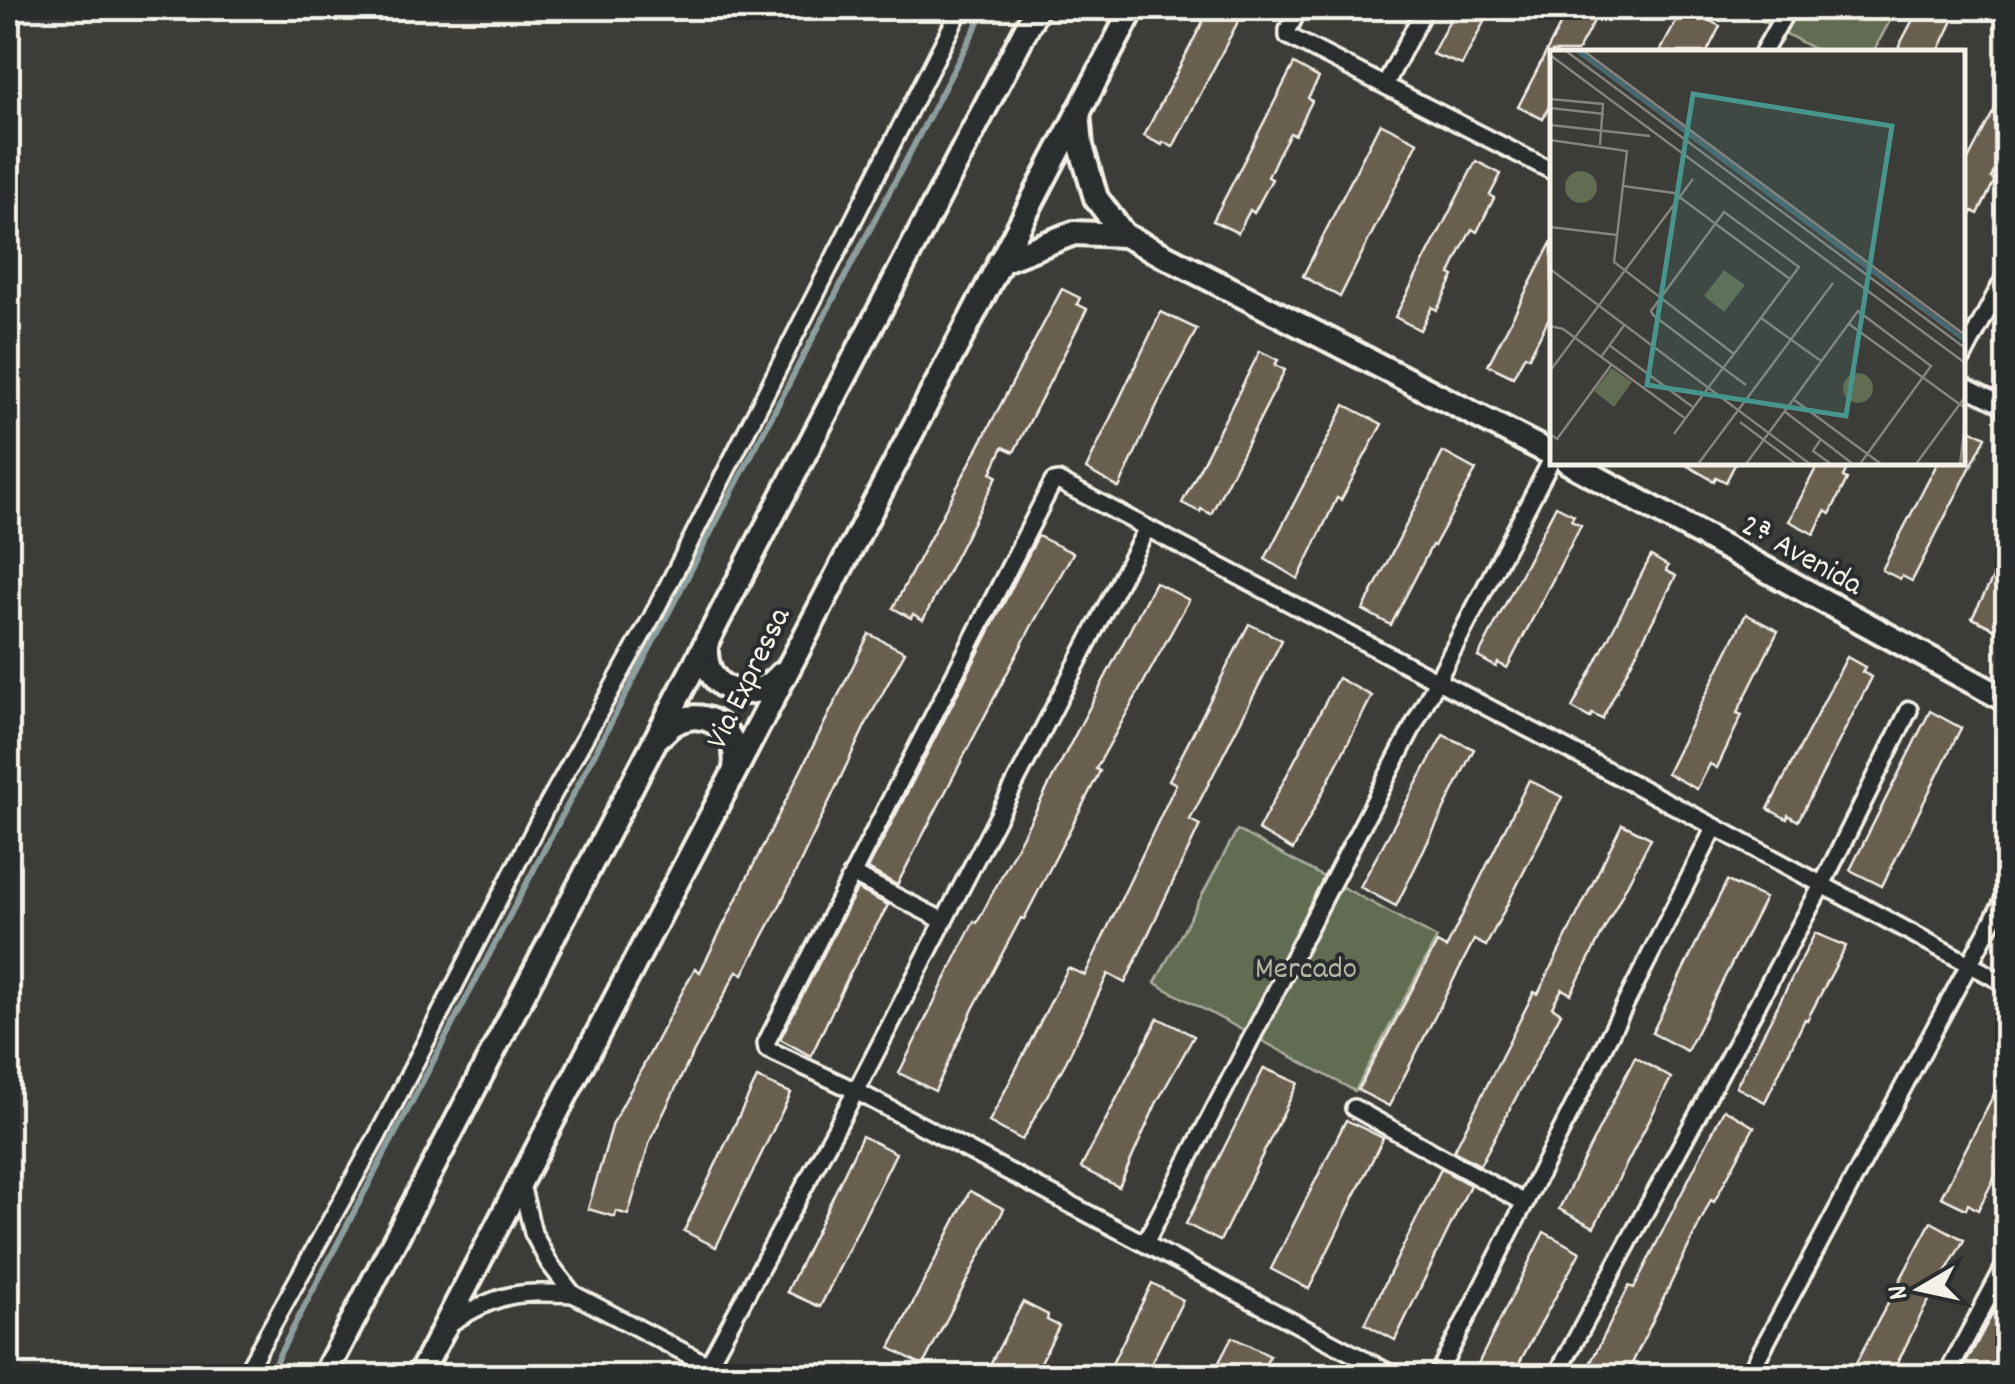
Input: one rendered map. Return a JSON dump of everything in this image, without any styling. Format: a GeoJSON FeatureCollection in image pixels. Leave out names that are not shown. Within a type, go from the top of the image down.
{"type":"FeatureCollection","features":[{"type":"Feature","properties":{"kind":"main road","name":"Via Expressa"},"geometry":{"type":"LineString","coordinates":[[324,1376],[1037,8]]}},
{"type":"Feature","properties":{"kind":"main road","name":"Via Expressa"},"geometry":{"type":"LineString","coordinates":[[419,1376],[1133,8]]}},
{"type":"Feature","properties":{"kind":"main road"},"geometry":{"type":"LineString","coordinates":[[1078,112],[1081,146],[1096,198],[1124,235]]}},
{"type":"Feature","properties":{"kind":"main road"},"geometry":{"type":"LineString","coordinates":[[999,262],[1074,233],[1124,235],[1550,456]]}},
{"type":"Feature","properties":{"kind":"main road","name":"2ª Avenida"},"geometry":{"type":"LineString","coordinates":[[1574,465],[2008,701]]}},
{"type":"Feature","properties":{"kind":"main road"},"geometry":{"type":"LineString","coordinates":[[709,632],[705,652],[708,666],[719,683],[731,690],[758,691],[785,670]]}},
{"type":"Feature","properties":{"kind":"main road"},"geometry":{"type":"LineString","coordinates":[[656,744],[668,727],[679,720],[711,720],[727,731],[733,742],[736,762],[731,781]]}},
{"type":"Feature","properties":{"kind":"street"},"geometry":{"type":"LineString","coordinates":[[244,1376],[377,1137],[544,809],[652,617],[961,8]]}},
{"type":"Feature","properties":{"kind":"street"},"geometry":{"type":"LineString","coordinates":[[1300,8],[1288,36],[1550,170]]}},
{"type":"Feature","properties":{"kind":"street"},"geometry":{"type":"LineString","coordinates":[[1386,85],[1425,8]]}},
{"type":"Feature","properties":{"kind":"street"},"geometry":{"type":"LineString","coordinates":[[1764,50],[1788,8]]}},
{"type":"Feature","properties":{"kind":"street"},"geometry":{"type":"LineString","coordinates":[[1965,353],[2008,271]]}},
{"type":"Feature","properties":{"kind":"street"},"geometry":{"type":"LineString","coordinates":[[1965,386],[2008,408]]}},
{"type":"Feature","properties":{"kind":"street"},"geometry":{"type":"LineString","coordinates":[[1145,1244],[1550,461]]}},
{"type":"Feature","properties":{"kind":"street"},"geometry":{"type":"LineString","coordinates":[[1395,1376],[856,1092],[771,1053],[766,1043],[1050,484],[1058,481],[1148,528],[2008,985]]}},
{"type":"Feature","properties":{"kind":"street"},"geometry":{"type":"LineString","coordinates":[[705,1371],[856,1092],[1148,528]]}},
{"type":"Feature","properties":{"kind":"street"},"geometry":{"type":"LineString","coordinates":[[1556,1376],[1822,886],[1909,710]]}},
{"type":"Feature","properties":{"kind":"street"},"geometry":{"type":"LineString","coordinates":[[1437,1376],[1715,827]]}},
{"type":"Feature","properties":{"kind":"street"},"geometry":{"type":"LineString","coordinates":[[852,874],[944,921]]}},
{"type":"Feature","properties":{"kind":"street"},"geometry":{"type":"LineString","coordinates":[[1748,1376],[2008,892]]}},
{"type":"Feature","properties":{"kind":"street"},"geometry":{"type":"LineString","coordinates":[[1354,1108],[1525,1203]]}},
{"type":"Feature","properties":{"kind":"street"},"geometry":{"type":"LineString","coordinates":[[520,1183],[532,1232],[549,1264],[572,1294],[705,1371],[730,1376]]}},
{"type":"Feature","properties":{"kind":"street"},"geometry":{"type":"LineString","coordinates":[[1946,1376],[2008,1260]]}},
{"type":"Feature","properties":{"kind":"street"},"geometry":{"type":"LineString","coordinates":[[446,1326],[484,1302],[512,1293],[572,1294]]}},
{"type":"Feature","properties":{"kind":"green space"},"geometry":{"type":"Polygon","coordinates":[[[1738,8],[1897,8],[1874,50],[1816,50],[1738,8]]]}},
{"type":"Feature","properties":{"kind":"green space","name":"Mercado"},"geometry":{"type":"Polygon","coordinates":[[[1237,830],[1437,938],[1355,1091],[1155,983],[1237,830]]]}},
{"type":"Feature","properties":{"kind":"building"},"geometry":{"type":"Polygon","coordinates":[[[1210,8],[1245,8],[1173,147],[1163,142],[1162,145],[1144,136],[1210,8]]]}},
{"type":"Feature","properties":{"kind":"building"},"geometry":{"type":"Polygon","coordinates":[[[1456,8],[1491,8],[1462,65],[1432,54],[1456,8]]]}},
{"type":"Feature","properties":{"kind":"building"},"geometry":{"type":"Polygon","coordinates":[[[1569,8],[1601,8],[1578,50],[1550,50],[1550,104],[1543,119],[1518,107],[1569,8]]]}},
{"type":"Feature","properties":{"kind":"building"},"geometry":{"type":"Polygon","coordinates":[[[1683,8],[1720,26],[1708,50],[1661,50],[1683,8]]]}},
{"type":"Feature","properties":{"kind":"building"},"geometry":{"type":"Polygon","coordinates":[[[1919,8],[1959,8],[1939,50],[1897,50],[1919,8]]]}},
{"type":"Feature","properties":{"kind":"building"},"geometry":{"type":"Polygon","coordinates":[[[1294,64],[1319,78],[1308,98],[1312,101],[1295,135],[1290,133],[1278,155],[1268,177],[1272,179],[1254,213],[1250,210],[1238,233],[1213,221],[1294,64]]]}},
{"type":"Feature","properties":{"kind":"building"},"geometry":{"type":"Polygon","coordinates":[[[2008,84],[2008,145],[1978,214],[1973,211],[1965,226],[1965,165],[2008,84]]]}},
{"type":"Feature","properties":{"kind":"building"},"geometry":{"type":"Polygon","coordinates":[[[1380,123],[1418,142],[1340,297],[1303,276],[1380,123]]]}},
{"type":"Feature","properties":{"kind":"building"},"geometry":{"type":"Polygon","coordinates":[[[1476,161],[1501,174],[1490,195],[1494,198],[1477,232],[1472,229],[1460,252],[1450,274],[1454,276],[1437,310],[1432,307],[1420,330],[1395,317],[1476,161]]]}},
{"type":"Feature","properties":{"kind":"building"},"geometry":{"type":"Polygon","coordinates":[[[1550,245],[1550,316],[1529,357],[1525,355],[1513,377],[1488,365],[1550,245]]]}},
{"type":"Feature","properties":{"kind":"building"},"geometry":{"type":"Polygon","coordinates":[[[1062,289],[1080,298],[1077,304],[1087,309],[1014,452],[1003,447],[991,473],[997,476],[923,620],[913,614],[911,618],[893,608],[1062,289]]]}},
{"type":"Feature","properties":{"kind":"building"},"geometry":{"type":"Polygon","coordinates":[[[1161,312],[1197,329],[1119,488],[1086,469],[1161,312]]]}},
{"type":"Feature","properties":{"kind":"building"},"geometry":{"type":"Polygon","coordinates":[[[1260,351],[1278,360],[1275,365],[1285,370],[1211,514],[1201,509],[1200,512],[1182,503],[1260,351]]]}},
{"type":"Feature","properties":{"kind":"building"},"geometry":{"type":"Polygon","coordinates":[[[1345,405],[1382,424],[1341,500],[1337,498],[1298,579],[1265,559],[1345,405]]]}},
{"type":"Feature","properties":{"kind":"building"},"geometry":{"type":"Polygon","coordinates":[[[1965,426],[1986,437],[1912,581],[1882,570],[1936,465],[1965,465],[1965,426]]]}},
{"type":"Feature","properties":{"kind":"building"},"geometry":{"type":"Polygon","coordinates":[[[1443,452],[1476,470],[1391,625],[1363,610],[1443,452]]]}},
{"type":"Feature","properties":{"kind":"building"},"geometry":{"type":"Polygon","coordinates":[[[1686,465],[1734,465],[1726,482],[1716,477],[1714,481],[1686,465]]]}},
{"type":"Feature","properties":{"kind":"building"},"geometry":{"type":"Polygon","coordinates":[[[1817,465],[1849,465],[1843,477],[1847,479],[1830,514],[1825,511],[1814,534],[1789,521],[1817,465]]]}},
{"type":"Feature","properties":{"kind":"building"},"geometry":{"type":"Polygon","coordinates":[[[1556,506],[1574,515],[1571,520],[1581,525],[1507,668],[1498,663],[1496,667],[1478,657],[1556,506]]]}},
{"type":"Feature","properties":{"kind":"building"},"geometry":{"type":"Polygon","coordinates":[[[1038,536],[1073,553],[897,885],[868,869],[1038,536]]]}},
{"type":"Feature","properties":{"kind":"building"},"geometry":{"type":"Polygon","coordinates":[[[2008,549],[2008,609],[1997,630],[1972,618],[2008,549]]]}},
{"type":"Feature","properties":{"kind":"building"},"geometry":{"type":"Polygon","coordinates":[[[1651,556],[1676,576],[1602,719],[1592,714],[1590,718],[1572,708],[1651,556]]]}},
{"type":"Feature","properties":{"kind":"building"},"geometry":{"type":"Polygon","coordinates":[[[1155,582],[1189,600],[1096,769],[1100,771],[973,1009],[935,1091],[899,1073],[974,921],[977,923],[1155,582]]]}},
{"type":"Feature","properties":{"kind":"building"},"geometry":{"type":"Polygon","coordinates":[[[1746,614],[1778,631],[1737,713],[1742,715],[1717,768],[1710,764],[1697,789],[1667,773],[1746,614]]]}},
{"type":"Feature","properties":{"kind":"building"},"geometry":{"type":"Polygon","coordinates":[[[1249,624],[1282,640],[1190,820],[1200,825],[1125,983],[1108,974],[1066,1062],[1022,1140],[989,1122],[1068,968],[1085,975],[1176,784],[1169,780],[1249,624]]]}},
{"type":"Feature","properties":{"kind":"building"},"geometry":{"type":"Polygon","coordinates":[[[869,634],[905,652],[866,724],[781,903],[743,974],[737,971],[690,1059],[650,1141],[628,1215],[616,1211],[615,1217],[588,1209],[613,1123],[695,968],[700,972],[869,634]]]}},
{"type":"Feature","properties":{"kind":"building"},"geometry":{"type":"Polygon","coordinates":[[[1847,657],[1865,667],[1862,672],[1872,677],[1798,821],[1788,815],[1787,819],[1768,809],[1847,657]]]}},
{"type":"Feature","properties":{"kind":"building"},"geometry":{"type":"Polygon","coordinates":[[[1338,678],[1372,696],[1293,850],[1258,830],[1338,678]]]}},
{"type":"Feature","properties":{"kind":"building"},"geometry":{"type":"Polygon","coordinates":[[[1930,711],[1961,728],[1882,886],[1850,870],[1930,711]]]}},
{"type":"Feature","properties":{"kind":"building"},"geometry":{"type":"Polygon","coordinates":[[[1443,735],[1474,749],[1396,906],[1360,887],[1443,735]]]}},
{"type":"Feature","properties":{"kind":"building"},"geometry":{"type":"Polygon","coordinates":[[[1529,780],[1562,797],[1486,946],[1474,940],[1389,1106],[1358,1090],[1437,943],[1446,948],[1529,780]]]}},
{"type":"Feature","properties":{"kind":"building"},"geometry":{"type":"Polygon","coordinates":[[[1622,824],[1651,838],[1571,994],[1562,989],[1552,1007],[1561,1013],[1480,1165],[1454,1151],[1622,824]]]}},
{"type":"Feature","properties":{"kind":"building"},"geometry":{"type":"Polygon","coordinates":[[[1727,881],[1765,898],[1687,1051],[1652,1033],[1727,881]]]}},
{"type":"Feature","properties":{"kind":"building"},"geometry":{"type":"Polygon","coordinates":[[[857,889],[888,905],[811,1056],[780,1039],[857,889]]]}},
{"type":"Feature","properties":{"kind":"building"},"geometry":{"type":"Polygon","coordinates":[[[1815,933],[1846,946],[1765,1102],[1736,1087],[1815,933]]]}},
{"type":"Feature","properties":{"kind":"building"},"geometry":{"type":"Polygon","coordinates":[[[1158,1018],[1194,1036],[1156,1104],[1119,1187],[1081,1168],[1158,1018]]]}},
{"type":"Feature","properties":{"kind":"building"},"geometry":{"type":"Polygon","coordinates":[[[1635,1057],[1671,1078],[1594,1227],[1559,1209],[1635,1057]]]}},
{"type":"Feature","properties":{"kind":"building"},"geometry":{"type":"Polygon","coordinates":[[[2008,1067],[2008,1151],[1978,1210],[1968,1204],[1966,1209],[1941,1197],[2008,1067]]]}},
{"type":"Feature","properties":{"kind":"building"},"geometry":{"type":"Polygon","coordinates":[[[1264,1068],[1298,1083],[1220,1241],[1186,1224],[1264,1068]]]}},
{"type":"Feature","properties":{"kind":"building"},"geometry":{"type":"Polygon","coordinates":[[[757,1078],[791,1093],[716,1247],[684,1231],[757,1078]]]}},
{"type":"Feature","properties":{"kind":"building"},"geometry":{"type":"Polygon","coordinates":[[[1724,1109],[1754,1127],[1714,1202],[1711,1200],[1626,1376],[1584,1376],[1629,1286],[1634,1288],[1724,1109]]]}},
{"type":"Feature","properties":{"kind":"building"},"geometry":{"type":"Polygon","coordinates":[[[1346,1120],[1383,1138],[1309,1289],[1271,1269],[1346,1120]]]}},
{"type":"Feature","properties":{"kind":"building"},"geometry":{"type":"Polygon","coordinates":[[[862,1136],[896,1153],[820,1307],[787,1292],[862,1136]]]}},
{"type":"Feature","properties":{"kind":"building"},"geometry":{"type":"Polygon","coordinates":[[[1441,1169],[1470,1185],[1395,1340],[1365,1324],[1441,1169]]]}},
{"type":"Feature","properties":{"kind":"building"},"geometry":{"type":"Polygon","coordinates":[[[970,1191],[1004,1209],[923,1365],[890,1348],[970,1191]]]}},
{"type":"Feature","properties":{"kind":"building"},"geometry":{"type":"Polygon","coordinates":[[[1931,1222],[1964,1240],[1891,1376],[1849,1376],[1931,1222]]]}},
{"type":"Feature","properties":{"kind":"building"},"geometry":{"type":"Polygon","coordinates":[[[1544,1232],[1580,1252],[1512,1376],[1472,1376],[1544,1232]]]}},
{"type":"Feature","properties":{"kind":"building"},"geometry":{"type":"Polygon","coordinates":[[[1152,1283],[1183,1300],[1145,1376],[1131,1371],[1128,1376],[1106,1376],[1152,1283]]]}},
{"type":"Feature","properties":{"kind":"building"},"geometry":{"type":"Polygon","coordinates":[[[2008,1285],[2008,1356],[1997,1376],[1959,1376],[2008,1285]]]}},
{"type":"Feature","properties":{"kind":"building"},"geometry":{"type":"Polygon","coordinates":[[[1023,1302],[1048,1315],[1047,1320],[1059,1326],[1034,1376],[984,1376],[1023,1302]]]}},
{"type":"Feature","properties":{"kind":"building"},"geometry":{"type":"Polygon","coordinates":[[[1232,1337],[1270,1356],[1259,1376],[1212,1376],[1232,1337]]]}},
{"type":"Feature","properties":{"kind":"waterway"},"geometry":{"type":"LineString","coordinates":[[268,1376],[986,8]]}}]}
